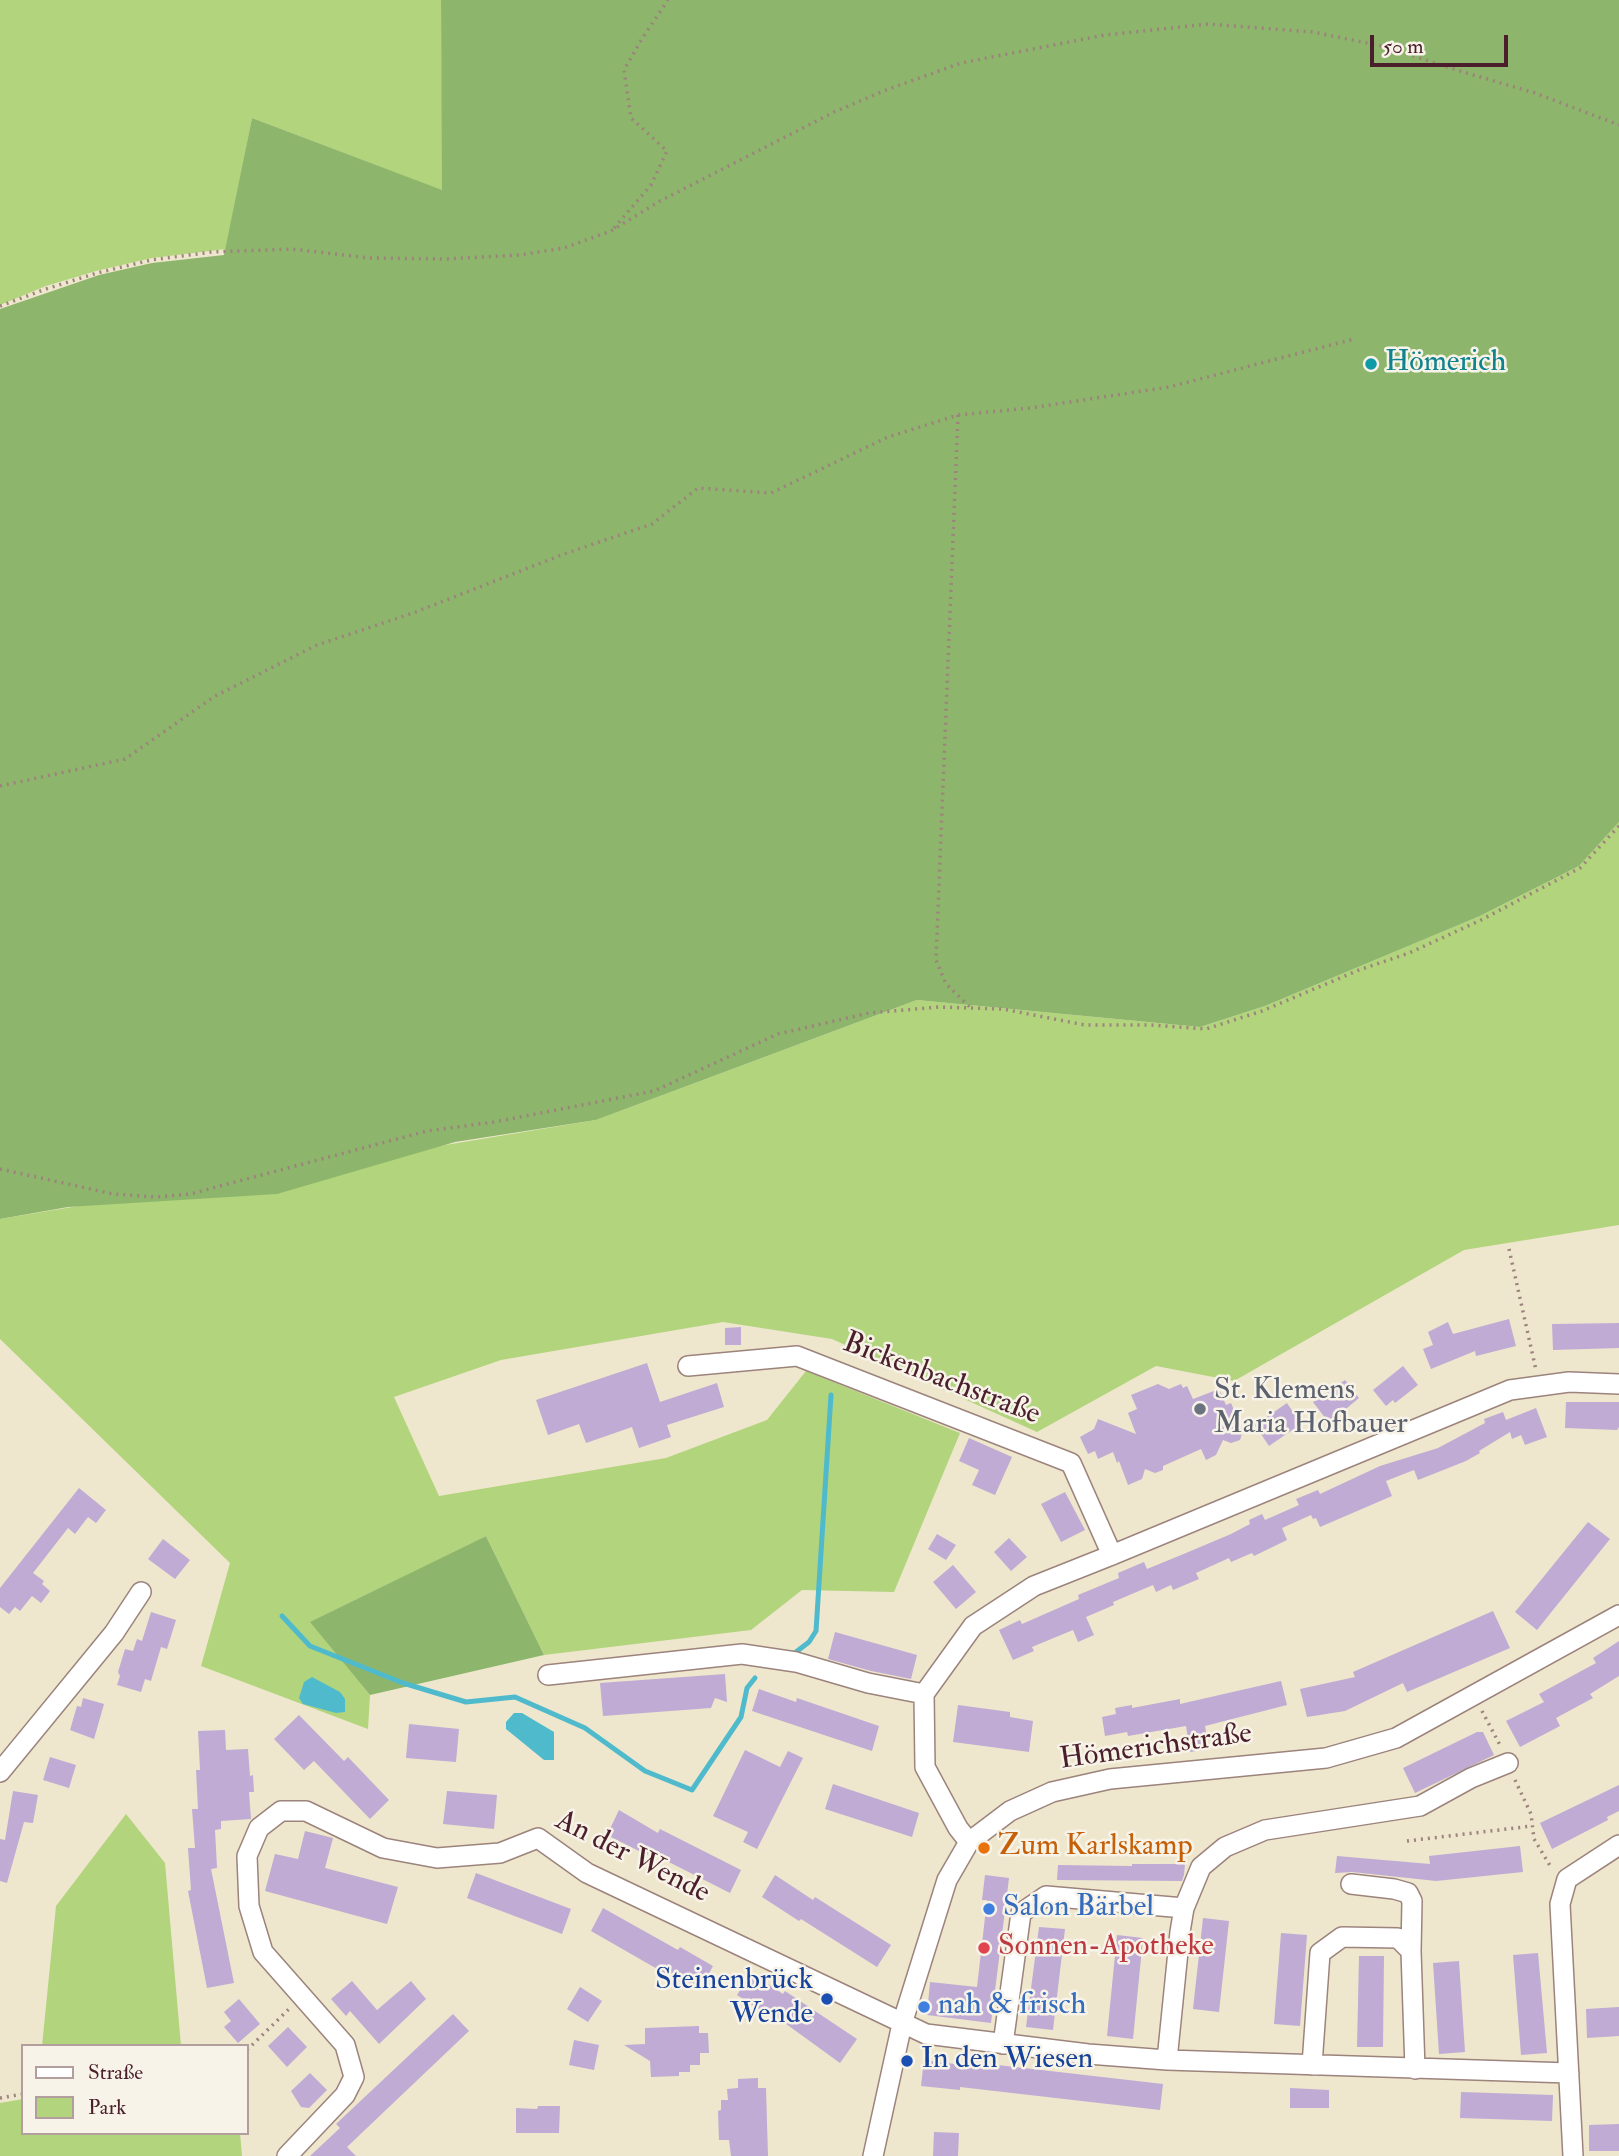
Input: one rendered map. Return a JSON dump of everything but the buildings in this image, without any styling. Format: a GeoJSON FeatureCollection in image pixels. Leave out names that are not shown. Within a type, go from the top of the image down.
{"type":"FeatureCollection","features":[{"type":"Feature","properties":{"kind":"street","name":"Bickenbachstraße"},"geometry":{"type":"LineString","coordinates":[[688,1366],[797,1356],[1071,1462],[1112,1555]]}},
{"type":"Feature","properties":{"kind":"street"},"geometry":{"type":"LineString","coordinates":[[969,1842],[958,1828],[925,1767],[924,1694],[973,1626],[1034,1586],[1510,1390],[1569,1382],[1619,1384]]}},
{"type":"Feature","properties":{"kind":"street"},"geometry":{"type":"LineString","coordinates":[[0,1772],[114,1633],[141,1592]]}},
{"type":"Feature","properties":{"kind":"street","name":"Hömerichstraße"},"geometry":{"type":"LineString","coordinates":[[873,2156],[902,2024],[947,1880],[969,1842],[1010,1811],[1052,1792],[1111,1779],[1326,1758],[1396,1738],[1619,1615]]}},
{"type":"Feature","properties":{"kind":"street"},"geometry":{"type":"LineString","coordinates":[[548,1675],[742,1654],[796,1662],[868,1683],[924,1694]]}},
{"type":"Feature","properties":{"kind":"street"},"geometry":{"type":"LineString","coordinates":[[1167,2060],[1184,1908],[1201,1867],[1225,1847],[1265,1830],[1420,1806],[1471,1778],[1507,1763]]}},
{"type":"Feature","properties":{"kind":"street","name":"An der Wende"},"geometry":{"type":"LineString","coordinates":[[287,2156],[345,2095],[354,2077],[345,2045],[263,1952],[248,1906],[247,1856],[259,1828],[281,1811],[306,1811],[383,1848],[438,1858],[500,1853],[538,1838],[587,1873],[859,2001],[902,2024]]}},
{"type":"Feature","properties":{"kind":"street"},"geometry":{"type":"LineString","coordinates":[[1573,2156],[1560,1904],[1567,1879],[1619,1845]]}},
{"type":"Feature","properties":{"kind":"street"},"geometry":{"type":"LineString","coordinates":[[1351,1884],[1394,1889],[1408,1893],[1412,1901],[1415,2069]]}},
{"type":"Feature","properties":{"kind":"street"},"geometry":{"type":"LineString","coordinates":[[1003,2044],[1021,1913],[1046,1896],[1184,1908]]}},
{"type":"Feature","properties":{"kind":"street"},"geometry":{"type":"LineString","coordinates":[[1312,2066],[1320,1953],[1342,1937],[1398,1938],[1411,1951]]}},
{"type":"Feature","properties":{"kind":"street"},"geometry":{"type":"LineString","coordinates":[[902,2024],[926,2034],[1167,2060],[1569,2073]]}},
{"type":"Feature","properties":{"kind":"path"},"geometry":{"type":"LineString","coordinates":[[611,231],[651,185],[667,151],[631,118],[624,70],[668,0]]}},
{"type":"Feature","properties":{"kind":"path"},"geometry":{"type":"LineString","coordinates":[[0,306],[97,273],[151,260],[212,252],[292,249],[370,258],[446,259],[520,255],[564,248],[611,231],[660,201],[834,112],[886,90],[961,63],[1105,35],[1208,24],[1313,32],[1382,46],[1535,93],[1619,124]]}},
{"type":"Feature","properties":{"kind":"path"},"geometry":{"type":"LineString","coordinates":[[0,786],[125,759],[215,695],[317,645],[413,613],[565,554],[652,524],[698,488],[771,493],[888,437],[958,415],[1030,408],[1169,387],[1354,339]]}},
{"type":"Feature","properties":{"kind":"path"},"geometry":{"type":"LineString","coordinates":[[958,415],[936,960],[946,984],[972,1008]]}},
{"type":"Feature","properties":{"kind":"path"},"geometry":{"type":"LineString","coordinates":[[0,1169],[113,1194],[156,1197],[190,1194],[427,1131],[494,1122],[654,1091],[778,1034],[869,1013],[939,1007],[1003,1009],[1085,1026],[1206,1029],[1262,1011],[1359,970],[1409,953],[1481,920],[1580,868],[1619,826]]}},
{"type":"Feature","properties":{"kind":"path"},"geometry":{"type":"LineString","coordinates":[[1509,1249],[1539,1386]]}},
{"type":"Feature","properties":{"kind":"path"},"geometry":{"type":"LineString","coordinates":[[1474,1697],[1499,1741],[1531,1814],[1534,1839],[1553,1871],[1567,1879]]}},
{"type":"Feature","properties":{"kind":"path"},"geometry":{"type":"LineString","coordinates":[[1407,1841],[1532,1826]]}},
{"type":"Feature","properties":{"kind":"path"},"geometry":{"type":"LineString","coordinates":[[248,2049],[287,2011]]}},
{"type":"Feature","properties":{"kind":"path"},"geometry":{"type":"LineString","coordinates":[[0,2098],[21,2094]]}},
{"type":"Feature","properties":{"kind":"green space"},"geometry":{"type":"Polygon","coordinates":[[[0,0],[441,0],[443,191],[252,118],[226,249],[152,258],[96,271],[46,286],[0,305],[0,0]]]}},
{"type":"Feature","properties":{"kind":"green space"},"geometry":{"type":"Polygon","coordinates":[[[441,0],[1619,0],[1619,822],[1579,866],[1480,916],[1265,1006],[1200,1027],[917,1000],[596,1120],[455,1142],[277,1194],[68,1207],[0,1219],[0,309],[99,275],[152,263],[224,255],[252,118],[442,190],[441,0]]]}},
{"type":"Feature","properties":{"kind":"green space"},"geometry":{"type":"Polygon","coordinates":[[[1619,822],[1619,1225],[1464,1250],[1234,1381],[1156,1366],[1037,1432],[832,1339],[723,1322],[501,1360],[394,1397],[439,1496],[666,1458],[767,1420],[806,1371],[960,1433],[894,1592],[802,1590],[751,1630],[544,1655],[486,1536],[311,1622],[370,1695],[368,1729],[201,1666],[230,1563],[0,1339],[0,1219],[596,1120],[917,1000],[1200,1027],[1265,1006],[1480,916],[1579,866],[1619,822]]]}},
{"type":"Feature","properties":{"kind":"green space"},"geometry":{"type":"Polygon","coordinates":[[[486,1536],[544,1655],[370,1695],[310,1622],[486,1536]]]}},
{"type":"Feature","properties":{"kind":"green space"},"geometry":{"type":"Polygon","coordinates":[[[126,1814],[165,1863],[181,2044],[42,2044],[56,1906],[126,1814]]]}},
{"type":"Feature","properties":{"kind":"green space"},"geometry":{"type":"Polygon","coordinates":[[[21,2099],[21,2135],[240,2135],[242,2156],[0,2156],[0,2103],[21,2099]]]}},
{"type":"Feature","properties":{"kind":"water"},"geometry":{"type":"Polygon","coordinates":[[[312,1677],[340,1692],[345,1699],[345,1712],[336,1713],[303,1704],[299,1698],[304,1682],[312,1677]]]}},
{"type":"Feature","properties":{"kind":"water"},"geometry":{"type":"Polygon","coordinates":[[[514,1713],[522,1713],[554,1732],[554,1760],[544,1760],[506,1729],[506,1722],[514,1713]]]}},
{"type":"Feature","properties":{"kind":"waterway"},"geometry":{"type":"LineString","coordinates":[[796,1652],[809,1642],[816,1631],[831,1395]]}},
{"type":"Feature","properties":{"kind":"waterway"},"geometry":{"type":"LineString","coordinates":[[282,1616],[310,1646],[403,1683],[466,1702],[515,1697],[585,1728],[645,1771],[692,1790],[741,1717],[747,1688],[755,1678]]}},
{"type":"Feature","properties":{"kind":"place","name":"Hömerich"},"geometry":{"type":"Point","coordinates":[1371,364]}},
{"type":"Feature","properties":{"kind":"place","name":"St. Klemens Maria Hofbauer"},"geometry":{"type":"Point","coordinates":[1200,1409]}},
{"type":"Feature","properties":{"kind":"place","name":"Zum Karlskamp"},"geometry":{"type":"Point","coordinates":[984,1848]}},
{"type":"Feature","properties":{"kind":"place","name":"Salon Bärbel"},"geometry":{"type":"Point","coordinates":[989,1909]}},
{"type":"Feature","properties":{"kind":"place","name":"Sonnen-Apotheke"},"geometry":{"type":"Point","coordinates":[984,1948]}},
{"type":"Feature","properties":{"kind":"place","name":"Steinenbrück Wende"},"geometry":{"type":"Point","coordinates":[827,1999]}},
{"type":"Feature","properties":{"kind":"place","name":"nah & frisch"},"geometry":{"type":"Point","coordinates":[924,2007]}},
{"type":"Feature","properties":{"kind":"place","name":"In den Wiesen"},"geometry":{"type":"Point","coordinates":[907,2061]}}]}
